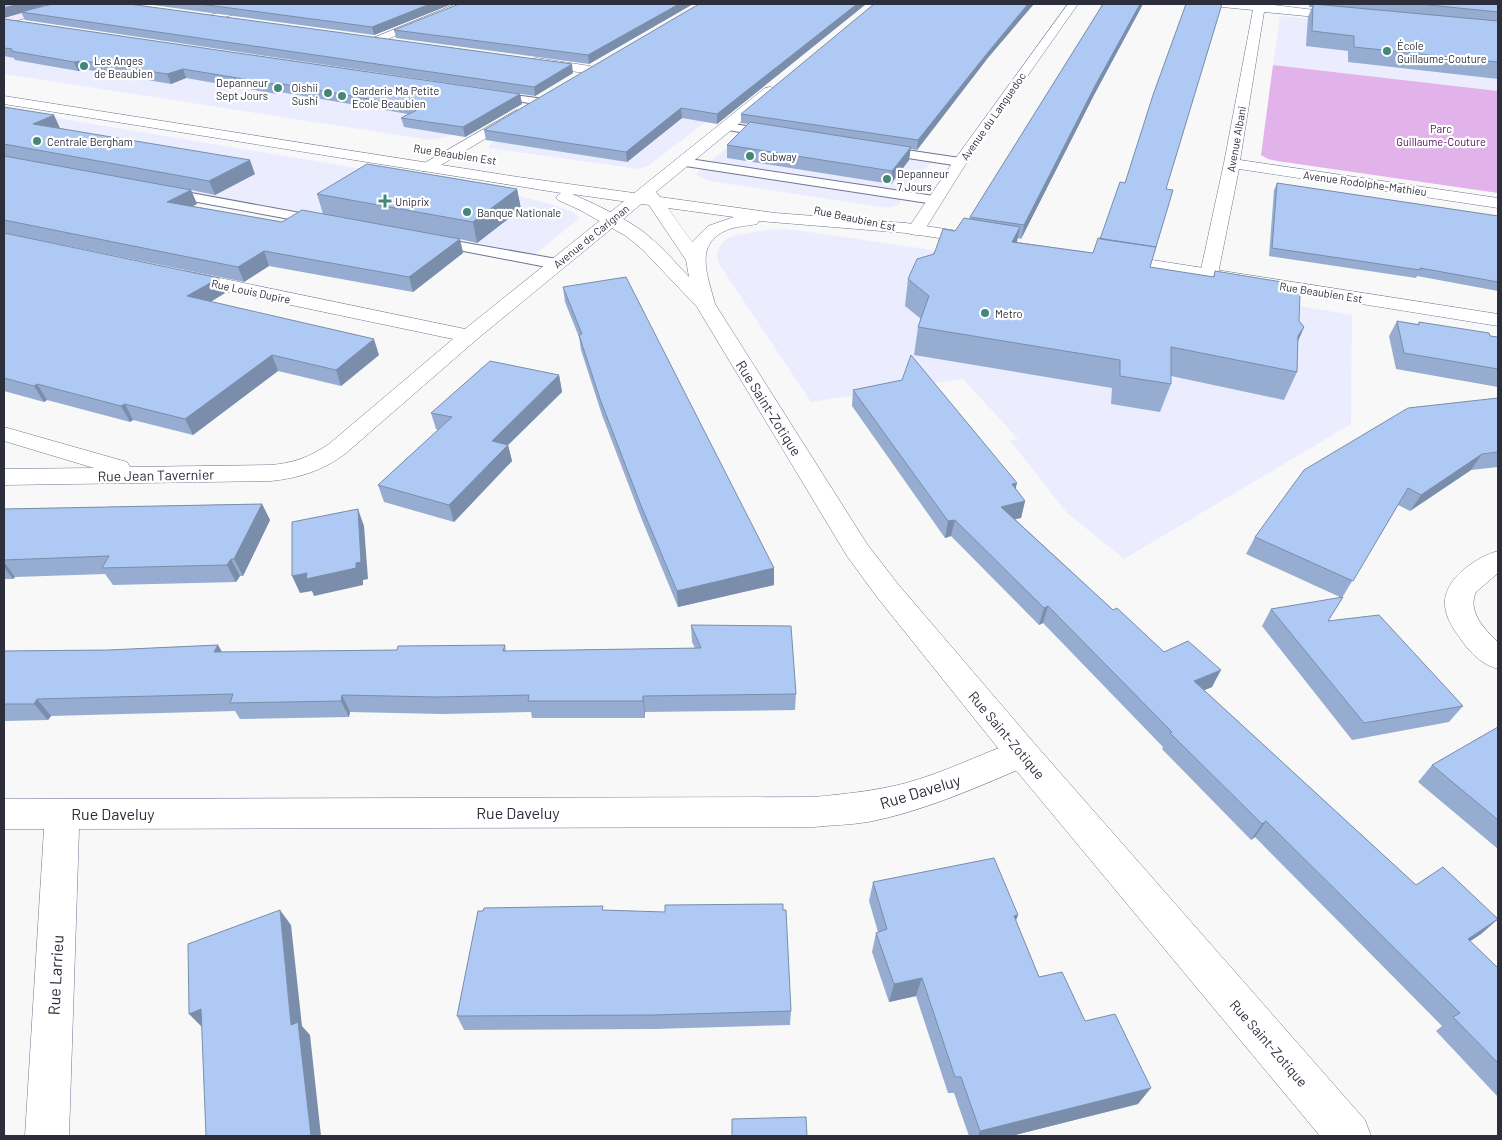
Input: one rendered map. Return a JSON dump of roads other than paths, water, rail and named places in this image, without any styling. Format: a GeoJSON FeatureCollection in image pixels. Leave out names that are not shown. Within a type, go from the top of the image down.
{"type":"FeatureCollection","features":[{"type":"Feature","properties":{"kind":"main road"},"geometry":{"type":"LineString","coordinates":[[4,14],[41,4]]}},
{"type":"Feature","properties":{"kind":"main road"},"geometry":{"type":"LineString","coordinates":[[4,22],[65,4]]}},
{"type":"Feature","properties":{"kind":"street"},"geometry":{"type":"LineString","coordinates":[[243,21],[210,17],[256,4]]}},
{"type":"Feature","properties":{"kind":"street"},"geometry":{"type":"LineString","coordinates":[[396,42],[372,39],[465,4]]}},
{"type":"Feature","properties":{"kind":"street","name":"Avenue du Languedoc"},"geometry":{"type":"LineString","coordinates":[[911,229],[934,200],[1073,4]]}},
{"type":"Feature","properties":{"kind":"street"},"geometry":{"type":"LineString","coordinates":[[1222,4],[1259,6],[1357,18]]}},
{"type":"Feature","properties":{"kind":"street","name":"Avenue Albani"},"geometry":{"type":"LineString","coordinates":[[1209,274],[1232,163],[1259,6]]}},
{"type":"Feature","properties":{"kind":"street"},"geometry":{"type":"LineString","coordinates":[[525,60],[594,67],[575,79]]}},
{"type":"Feature","properties":{"kind":"street","name":"Avenue de Carignan"},"geometry":{"type":"LineString","coordinates":[[307,467],[322,459],[336,448],[469,336],[778,84]]}},
{"type":"Feature","properties":{"kind":"street"},"geometry":{"type":"LineString","coordinates":[[426,168],[552,92]]}},
{"type":"Feature","properties":{"kind":"street","name":"Rue Beaubien Est"},"geometry":{"type":"LineString","coordinates":[[4,100],[518,182],[647,192],[995,241]]}},
{"type":"Feature","properties":{"kind":"street"},"geometry":{"type":"LineString","coordinates":[[101,115],[123,106]]}},
{"type":"Feature","properties":{"kind":"street"},"geometry":{"type":"LineString","coordinates":[[285,145],[311,132]]}},
{"type":"Feature","properties":{"kind":"street","name":"Rue Beaubien Est"},"geometry":{"type":"LineString","coordinates":[[432,150],[478,158]]}},
{"type":"Feature","properties":{"kind":"street","name":"Avenue Rodolphe-Mathieu"},"geometry":{"type":"LineString","coordinates":[[1232,163],[1498,203]]}},
{"type":"Feature","properties":{"kind":"street","name":"Rue Beaubien Est"},"geometry":{"type":"LineString","coordinates":[[518,182],[565,197],[612,220]]}},
{"type":"Feature","properties":{"kind":"street","name":"Rue Beaubien Est"},"geometry":{"type":"LineString","coordinates":[[647,192],[674,187]]}},
{"type":"Feature","properties":{"kind":"street","name":"Rue Saint-Zotique"},"geometry":{"type":"LineString","coordinates":[[647,192],[674,227],[695,260],[705,304]]}},
{"type":"Feature","properties":{"kind":"street"},"geometry":{"type":"LineString","coordinates":[[695,260],[697,247],[702,238],[719,227],[777,210]]}},
{"type":"Feature","properties":{"kind":"street","name":"Rue Saint-Zotique"},"geometry":{"type":"LineString","coordinates":[[612,220],[649,246],[705,304],[858,550],[887,590],[1022,753],[1349,1136]]}},
{"type":"Feature","properties":{"kind":"street","name":"Rue Beaubien Est"},"geometry":{"type":"LineString","coordinates":[[1092,256],[1498,320]]}},
{"type":"Feature","properties":{"kind":"street","name":"Rue Louis Dupire"},"geometry":{"type":"LineString","coordinates":[[167,273],[469,336]]}},
{"type":"Feature","properties":{"kind":"street"},"geometry":{"type":"LineString","coordinates":[[4,434],[144,475]]}},
{"type":"Feature","properties":{"kind":"street","name":"Rue Jean Tavernier"},"geometry":{"type":"LineString","coordinates":[[4,477],[271,472],[290,471],[307,467]]}},
{"type":"Feature","properties":{"kind":"street"},"geometry":{"type":"LineString","coordinates":[[1498,560],[1465,586],[1460,594],[1460,604],[1467,626],[1477,639],[1498,658]]}},
{"type":"Feature","properties":{"kind":"street","name":"Rue Daveluy"},"geometry":{"type":"LineString","coordinates":[[4,814],[814,812],[865,808],[907,798],[953,782],[1022,753]]}},
{"type":"Feature","properties":{"kind":"street","name":"Rue Larrieu"},"geometry":{"type":"LineString","coordinates":[[47,1136],[62,814]]}},
{"type":"Feature","properties":{"kind":"lane"},"geometry":{"type":"LineString","coordinates":[[4,22],[31,26]]}},
{"type":"Feature","properties":{"kind":"lane"},"geometry":{"type":"LineString","coordinates":[[480,93],[537,101]]}},
{"type":"Feature","properties":{"kind":"lane"},"geometry":{"type":"LineString","coordinates":[[726,127],[783,136]]}},
{"type":"Feature","properties":{"kind":"lane"},"geometry":{"type":"LineString","coordinates":[[870,149],[960,162]]}},
{"type":"Feature","properties":{"kind":"lane"},"geometry":{"type":"LineString","coordinates":[[683,162],[934,200]]}},
{"type":"Feature","properties":{"kind":"lane"},"geometry":{"type":"LineString","coordinates":[[147,188],[334,223]]}},
{"type":"Feature","properties":{"kind":"lane"},"geometry":{"type":"LineString","coordinates":[[422,239],[557,264]]}},
{"type":"Feature","properties":{"kind":"place","name":"École Guillaume-Couture"},"geometry":{"type":"Point","coordinates":[1387,51]}},
{"type":"Feature","properties":{"kind":"place","name":"Les Anges de Beaubien"},"geometry":{"type":"Point","coordinates":[84,66]}},
{"type":"Feature","properties":{"kind":"place","name":"Depanneur Sept Jours"},"geometry":{"type":"Point","coordinates":[278,88]}},
{"type":"Feature","properties":{"kind":"place","name":"Oishii Sushi"},"geometry":{"type":"Point","coordinates":[328,93]}},
{"type":"Feature","properties":{"kind":"place","name":"Garderie Ma Petite Ecole Beaubien"},"geometry":{"type":"Point","coordinates":[342,96]}},
{"type":"Feature","properties":{"kind":"place","name":"Centrale Bergham"},"geometry":{"type":"Point","coordinates":[37,141]}},
{"type":"Feature","properties":{"kind":"place","name":"Subway"},"geometry":{"type":"Point","coordinates":[750,156]}},
{"type":"Feature","properties":{"kind":"place","name":"Depanneur 7 Jours"},"geometry":{"type":"Point","coordinates":[887,179]}},
{"type":"Feature","properties":{"kind":"place","name":"Uniprix"},"geometry":{"type":"Point","coordinates":[385,201]}},
{"type":"Feature","properties":{"kind":"place","name":"Banque Nationale"},"geometry":{"type":"Point","coordinates":[467,212]}},
{"type":"Feature","properties":{"kind":"place","name":"Metro"},"geometry":{"type":"Point","coordinates":[985,313]}},
{"type":"Feature","properties":{"kind":"park label","name":"Parc Guillaume-Couture"},"geometry":{"type":"Point","coordinates":[1441,134]}}]}
